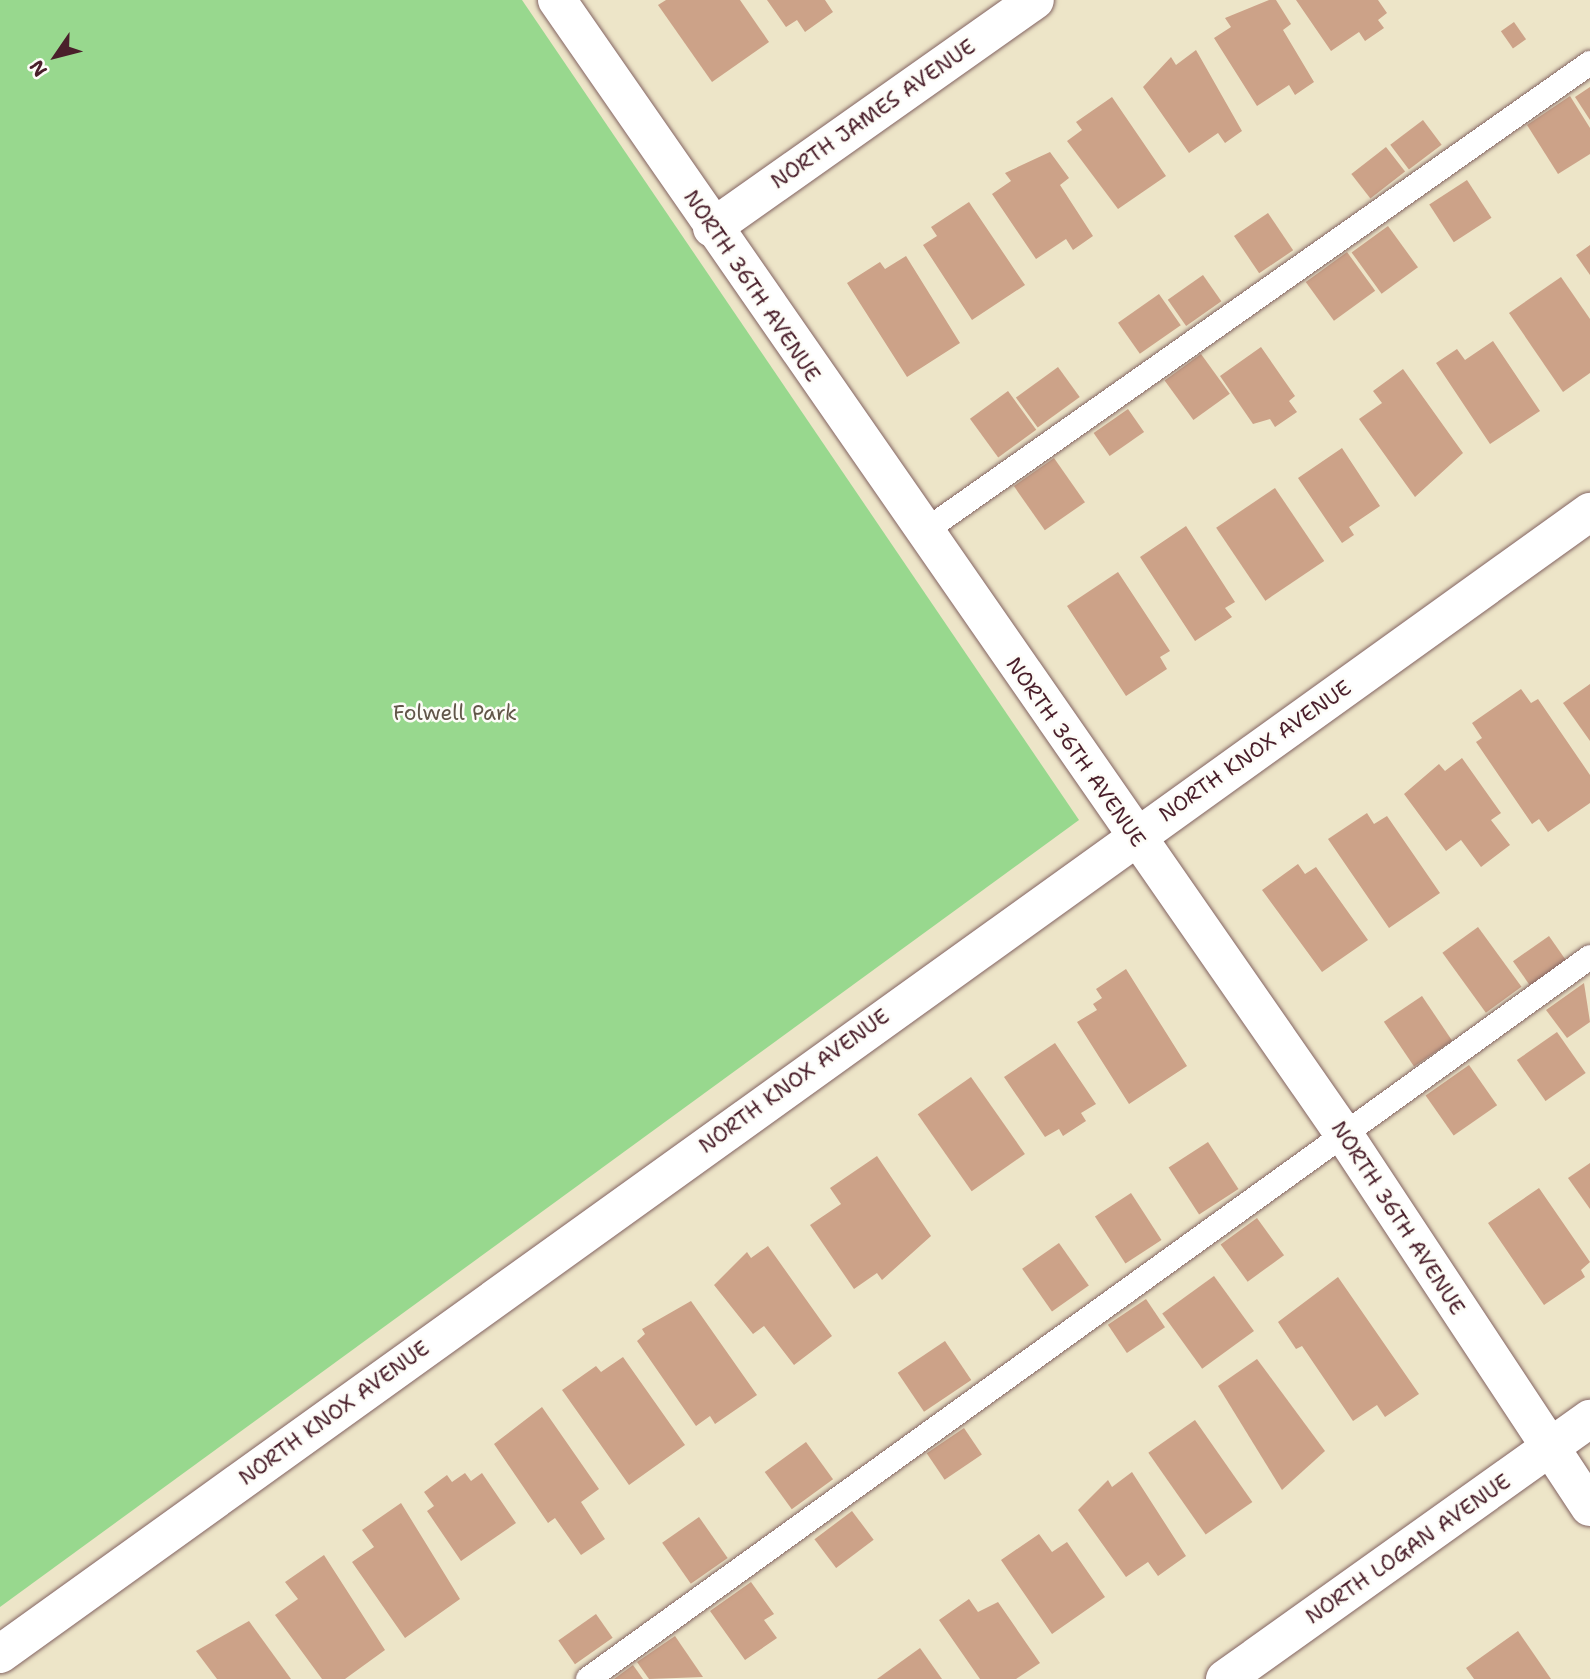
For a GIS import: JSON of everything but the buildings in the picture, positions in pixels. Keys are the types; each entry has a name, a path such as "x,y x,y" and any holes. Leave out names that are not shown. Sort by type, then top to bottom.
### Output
{"street":[{"name":"NORTH 36TH AVENUE","path":"557,0 922,533 1343,1133 1590,1507"},
{"name":"NORTH JAMES AVENUE","path":"712,228 1035,0"},
{"name":"NORTH KNOX AVENUE","path":"0,1654 1134,836 1590,512"},
{"name":"NORTH LOGAN AVENUE","path":"1225,1679 1590,1419"}],"lane":[{"path":"922,533 1590,63"},
{"path":"588,1679 1590,957"}],"green space":[{"name":"Folwell Park","path":"0,0 522,0 1079,820 0,1607"}]}
